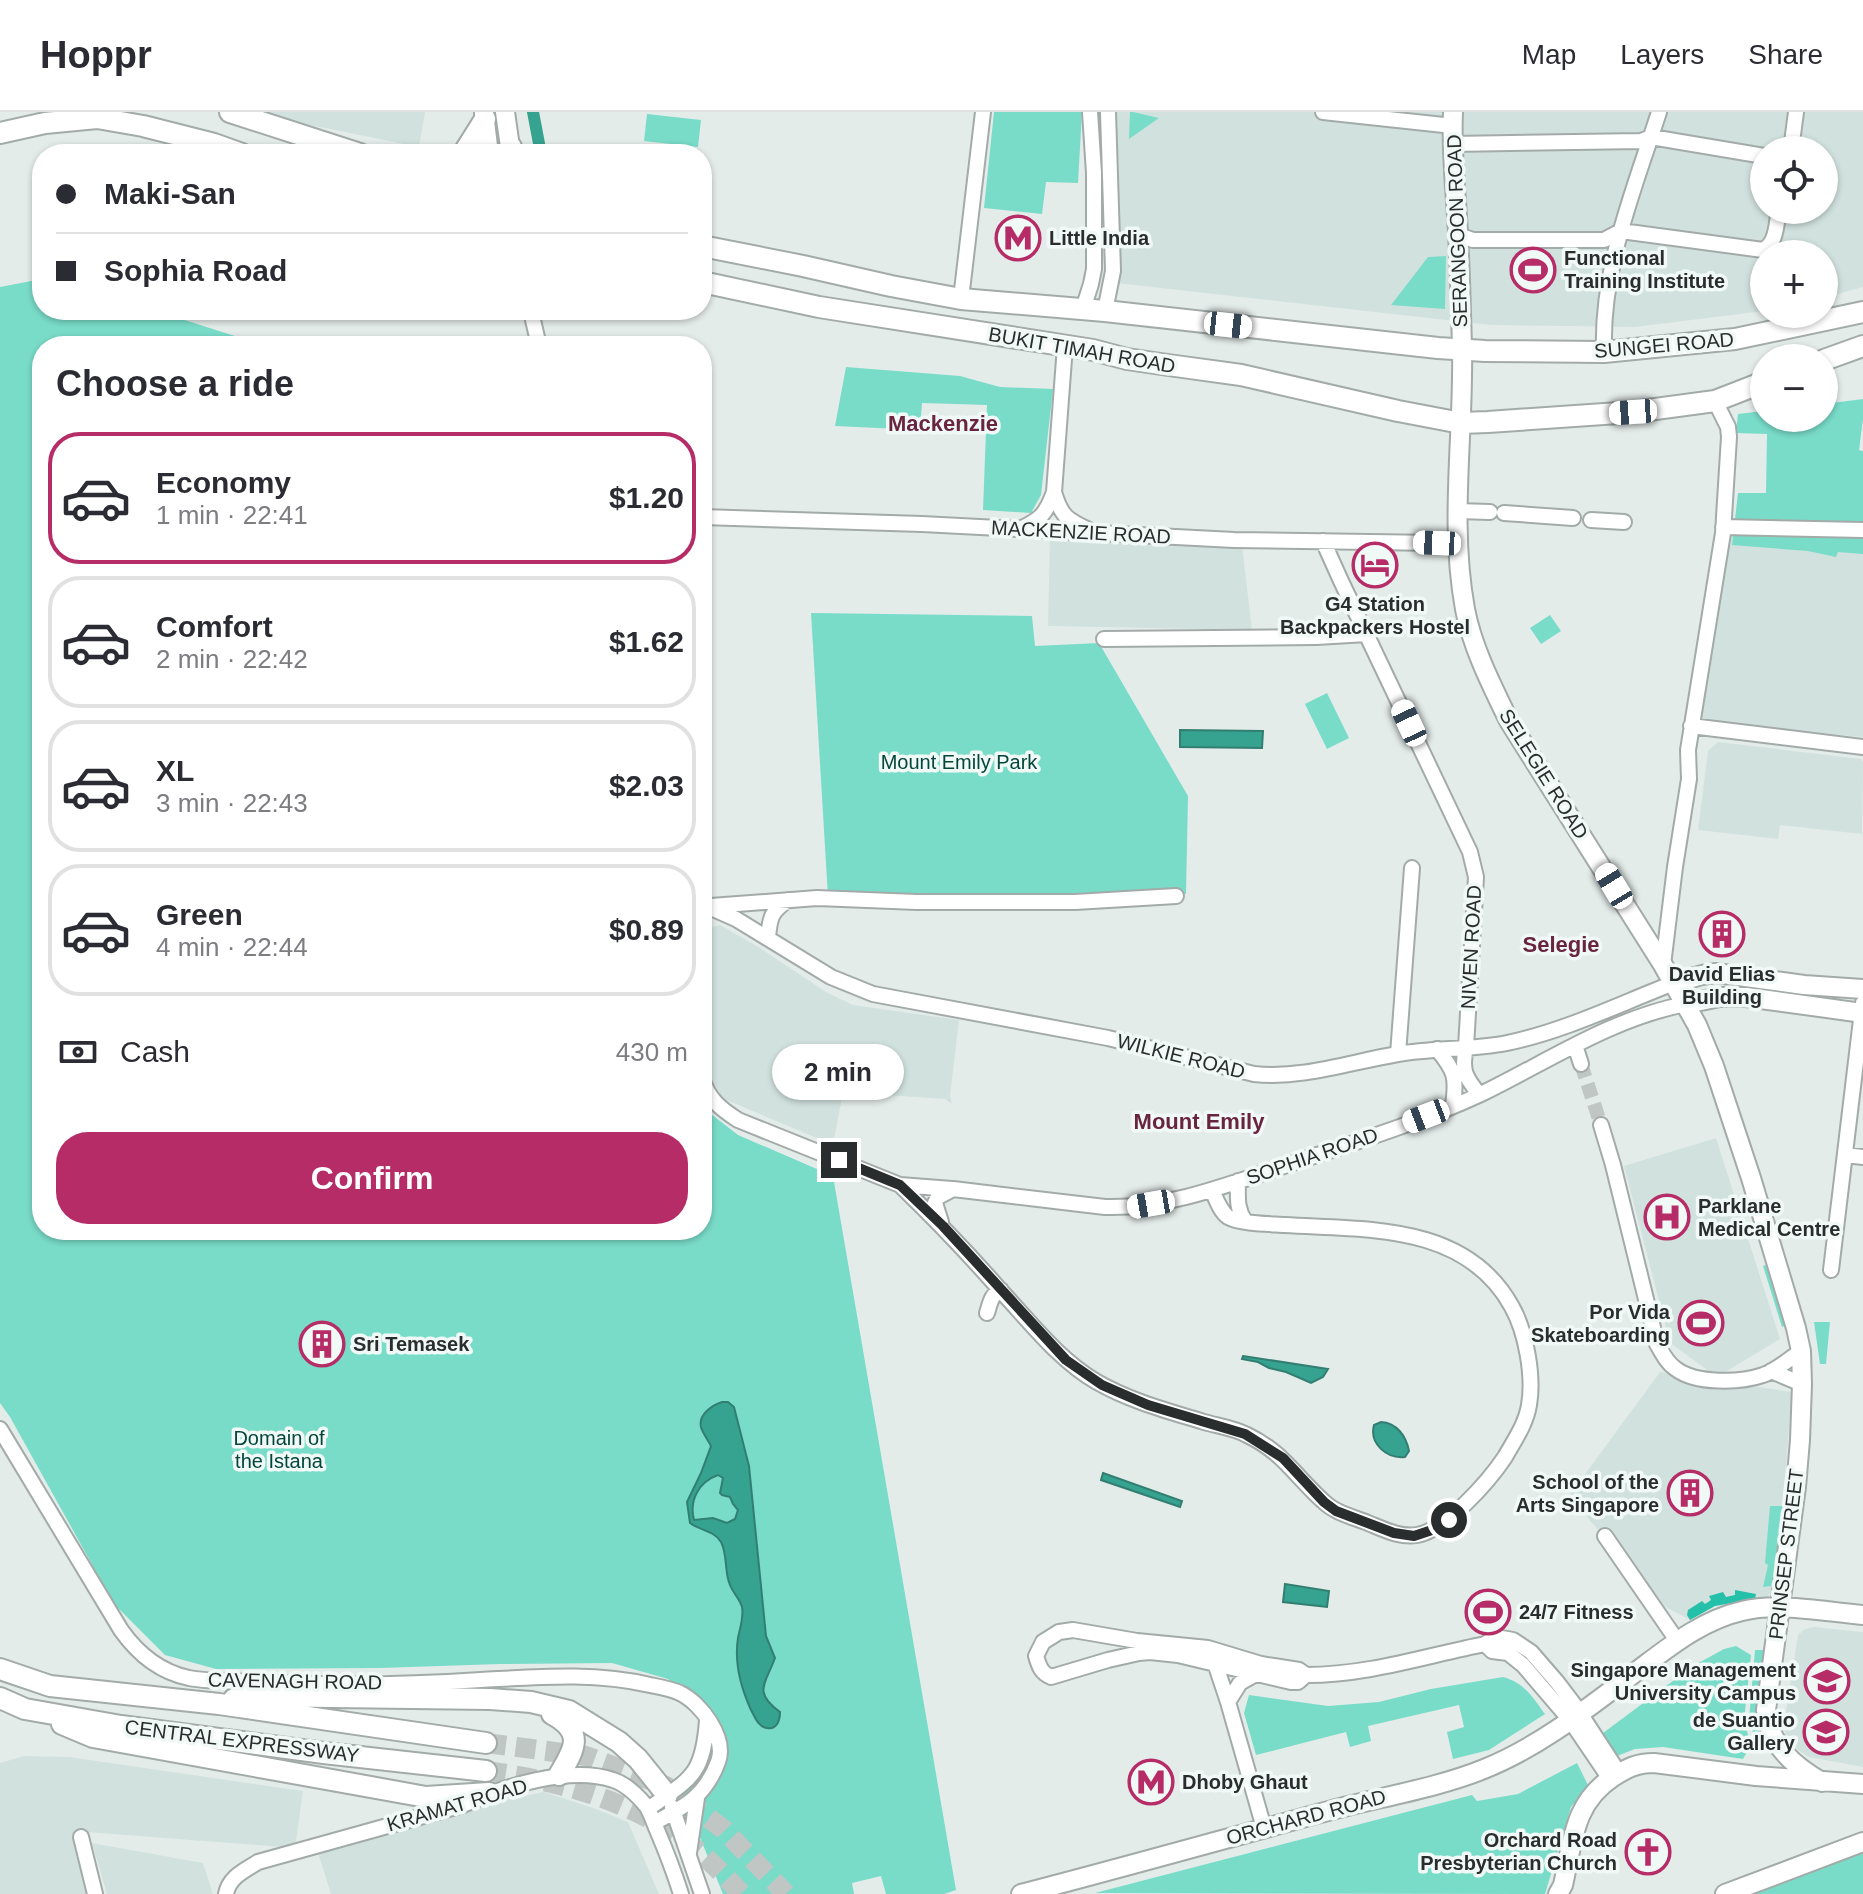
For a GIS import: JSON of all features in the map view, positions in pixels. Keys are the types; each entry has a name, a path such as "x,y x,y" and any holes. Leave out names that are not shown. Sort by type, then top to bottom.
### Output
{"highway":[{"path":"230,112 329,144"},
{"path":"468,144 484,115"},
{"path":"0,133 45,123 97,118 214,144"},
{"path":"712,233 733,251"},
{"name":"BUKIT TIMAH ROAD","path":"712,248 961,299 1462,349"},
{"name":"BUKIT TIMAH ROAD","path":"712,284 819,307 1241,375 1461,423 1633,412 1715,401 1750,387"},
{"name":"SUNGEI ROAD","path":"1462,349 1604,352 1735,339 1863,312"},
{"path":"1838,355 1863,346"},
{"name":"CENTRAL EXPRESSWAY","path":"0,1669 50,1686 219,1704 486,1743"},
{"path":"219,1704 246,1696 531,1702 569,1711 619,1742 638,1759 670,1804"},
{"name":"CENTRAL EXPRESSWAY","path":"0,1698 25,1709 121,1726 486,1771"},
{"path":"531,1702 564,1720 573,1730 575,1748 559,1775"},
{"path":"25,1709 93,1737 426,1797 489,1793"}],"main road":[{"path":"505,112 510,144"},
{"path":"484,115 488,144"},
{"name":"SERANGOON ROAD","path":"1453,127 1461,237 1462,349"},
{"name":"SELEGIE ROAD","path":"1462,349 1457,511 1465,612 1488,679 1509,721 1686,1004 1714,1066 1751,1178 1801,1351"},
{"path":"1674,983 1716,973 1804,985 1863,989"},
{"path":"1686,1004 1720,997 1746,997 1862,1013"},
{"name":"PRINSEP STREET","path":"1801,1351 1796,1487 1766,1710 1767,1722 1777,1745 1805,1772 1822,1782"},
{"name":"ORCHARD ROAD","path":"1029,1893 1483,1770 1513,1756 1575,1716 1712,1620 1742,1611 1780,1608 1863,1615"},
{"path":"1558,1894 1563,1885 1581,1811 1597,1790 1634,1765 1654,1763 1863,1784"},
{"path":"1725,1894 1859,1843"}],"street":[{"path":"961,299 983,112"},
{"path":"1083,309 1094,269 1090,112"},
{"path":"1105,311 1113,271 1108,112"},
{"path":"1323,112 1453,127 1641,141 1651,137 1750,154"},
{"path":"1604,352 1604,308 1616,234 1659,112"},
{"path":"1793,136 1796,112"},
{"path":"1094,203 1111,203"},
{"path":"1461,237 1474,234 1616,234 1763,250 1769,248 1772,242 1776,224"},
{"path":"1019,529 1046,512 1054,492 1065,346"},
{"path":"1663,965 1689,779 1691,726 1727,485 1728,427 1715,401"},
{"path":"1054,492 1062,513 1070,522 1093,533"},
{"path":"1457,511 1573,518"},
{"name":"MACKENZIE ROAD","path":"712,517 1234,540 1437,543 1458,550"},
{"path":"1591,520 1624,522"},
{"path":"1723,527 1863,530"},
{"name":"NIVEN ROAD","path":"1323,541 1470,852 1476,877 1463,1063 1468,1081 1479,1094"},
{"path":"1104,639 1367,634"},
{"path":"1691,726 1863,747"},
{"path":"1398,1054 1412,868"},
{"path":"712,905 817,898 917,902 1075,902 1176,896"},
{"path":"768,937 773,913 788,899"},
{"name":"WILKIE ROAD","path":"712,908 768,937 831,977 873,994 1108,1038 1254,1074 1276,1076 1398,1054 1504,1044 1533,1037 1674,983"},
{"path":"1831,1270 1863,1003"},
{"name":"SOPHIA ROAD","path":"712,1099 738,1120 900,1185 1128,1208 1212,1190 1391,1129 1479,1094 1623,1023 1686,1004"},
{"path":"1575,1045 1581,1064"},
{"path":"1437,1049 1453,1072 1456,1085 1453,1105"},
{"path":"1601,1125 1657,1344 1674,1368 1696,1378 1738,1380 1763,1375 1801,1351"},
{"path":"1845,1155 1863,1157"},
{"path":"1238,1181 1237,1202 1239,1213 1245,1221"},
{"path":"900,1185 943,1226 1066,1360 1102,1385 1148,1405 1245,1434 1283,1458 1336,1511 1394,1533 1414,1536 1438,1528 1498,1467 1523,1425 1531,1388 1525,1343 1513,1308 1482,1269 1447,1246 1396,1232 1231,1218 1220,1207 1212,1190"},
{"path":"943,1226 935,1203 938,1197 958,1190"},
{"path":"987,1313 992,1298 1001,1290"},
{"path":"1771,1371 1802,1384"},
{"name":"CAVENAGH ROAD","path":"0,1429 121,1630 130,1643 160,1667 175,1674 210,1680 321,1685 546,1676 599,1678 637,1682 679,1693 691,1700 711,1723 717,1734 719,1760 697,1798 648,1809"},
{"path":"1605,1536 1678,1642"},
{"path":"1306,1675 1298,1682 1291,1682 1178,1655 1150,1652 1051,1677 1044,1674 1036,1656 1043,1642 1059,1632 1073,1630 1137,1641 1208,1648 1261,1664 1299,1670 1306,1675 1332,1675 1372,1670 1461,1642 1485,1644 1492,1651 1508,1653 1575,1716 1615,1776"},
{"path":"1208,1648 1228,1702 1264,1828"},
{"path":"1228,1702 1240,1683 1256,1674"},
{"name":"CAVENAGH ROAD","path":"654,1823 697,1769 703,1752 707,1720"},
{"name":"KRAMAT ROAD","path":"226,1894 232,1879 258,1862 559,1775 591,1775 615,1780 648,1809"},
{"path":"689,1854 697,1798"},
{"path":"670,1804 702,1894"},
{"path":"648,1809 681,1894"},
{"path":"81,1837 95,1894"}],"shaded area":[{"path":"245,112 425,112 420,144 404,144"},
{"name":"Little India","path":"1114,112 1863,112 1863,287 1838,294 1838,240 1750,240 1750,313 1635,327 1491,325 1107,282"},
{"path":"1725,531 1863,533 1863,737 1698,722"},
{"path":"1050,535 1242,545 1252,630 1048,626"},
{"path":"1180,730 1263,731 1262,748 1180,747"},
{"path":"1718,742 1861,759 1862,834 1780,825 1778,839 1698,830 1708,751"},
{"path":"720,925 826,992 853,1005 959,1020 950,1096 952,1104 945,1099 843,1092 833,1145 717,1096 712,1089 712,927"},
{"path":"1716,1138 1780,1339 1717,1377 1670,1343 1624,1166"},
{"path":"1243,1356 1328,1369 1323,1377 1311,1383 1258,1362 1242,1359"},
{"path":"1660,1372 1792,1392 1777,1575 1767,1601 1715,1606 1690,1620 1664,1606 1569,1496"},
{"path":"728,1402 734,1407 749,1466 766,1636 775,1658 765,1681 764,1693 780,1712 777,1724 770,1728 761,1726 757,1721 741,1684 737,1647 742,1607 728,1580 723,1547 715,1535 690,1523 687,1502 711,1446 701,1422 707,1411 718,1403","holes":["718,1475 723,1478 720,1493 730,1497 738,1510 735,1519 727,1523 713,1518 694,1520 694,1499 700,1487"]},
{"path":"1381,1422 1392,1425 1403,1435 1409,1451 1405,1457 1392,1456 1377,1444 1374,1425"},
{"path":"1103,1473 1182,1501 1180,1507 1101,1480"},
{"path":"1285,1584 1329,1591 1327,1607 1283,1602"},
{"path":"1735,1590 1756,1594 1755,1599 1715,1606 1690,1620 1687,1615 1688,1610 1702,1601 1705,1604 1711,1600 1709,1596 1723,1592 1726,1597 1735,1595"},
{"name":"Singapore Management University Campus","path":"1814,1627 1863,1632 1863,1767 1809,1757 1786,1737 1784,1724 1798,1635"},
{"path":"24,1756 69,1757 303,1791 295,1848 86,1832 72,1837 88,1894 0,1894 0,1763"},
{"path":"544,1792 628,1822 659,1894 331,1894 314,1840"},
{"path":"92,1843 203,1863 213,1894 107,1894"}],"green space":[{"path":"994,112 1082,112 1078,183 1046,182 1042,214 984,208"},
{"path":"1130,112 1133,112 1159,118 1129,139"},
{"path":"647,114 701,120 698,144 644,141"},
{"path":"1446,256 1445,309 1391,305 1428,257"},
{"name":"Domain of the Istana","path":"32,281 32,320 184,320 235,336 32,336 32,1240 712,1240 712,1115 738,1135 833,1176 956,1890 944,1894 886,1894 881,1876 852,1883 854,1894 723,1894 679,1786 704,1759 699,1703 668,1679 612,1663 216,1669 165,1655 114,1604 0,1403 0,287"},
{"path":"846,367 960,376 1000,387 1053,389 1041,495 1031,513 983,510 987,405 922,403 920,430 835,426"},
{"path":"1863,399 1859,450 1863,451 1863,554 1838,552 1836,557 1808,551 1732,545 1738,493 1766,493 1767,434 1736,433 1738,414 1750,413 1750,432 1838,432 1838,402"},
{"name":"Mount Emily Park","path":"811,613 1032,616 1035,646 1099,643 1188,796 1186,894 1091,899 828,897"},
{"path":"1550,615 1561,631 1541,644 1530,628"},
{"path":"1327,693 1349,738 1327,749 1305,704"},
{"path":"1768,1264 1787,1325 1782,1327 1763,1266"},
{"path":"1814,1322 1830,1322 1826,1364 1820,1364"},
{"path":"1770,1506 1785,1506 1777,1575 1771,1586 1763,1587 1768,1565 1765,1563"},
{"path":"1736,1646 1751,1655 1744,1721 1751,1745 1743,1759 1663,1747 1635,1749 1617,1756 1603,1733 1693,1666"},
{"path":"1755,1650 1766,1650 1757,1713 1761,1740 1756,1742 1749,1720"},
{"path":"1503,1677 1523,1687 1545,1714 1489,1750 1453,1759 1447,1732 1464,1727 1459,1705 1368,1726 1371,1741 1350,1747 1346,1732 1256,1755 1244,1713 1249,1695 1328,1706 1379,1702 1431,1689"},
{"path":"1577,1763 1589,1787 1571,1807 1545,1894 1095,1893 1472,1795 1477,1801 1518,1794"},
{"path":"1863,1850 1863,1894 1749,1894"}],"waterway":[{"path":"533,112 539,144"}],"tunnel":[{"path":"1581,1064 1601,1125"},
{"path":"486,1743 586,1756 666,1786 723,1829 786,1894"},
{"path":"486,1771 542,1781 598,1796 650,1819 704,1856 742,1894"}],"place":[{"name":"Little India","path":"1018,238"},
{"name":"Functional Training Institute","path":"1533,270"},
{"name":"G4 Station Backpackers Hostel","path":"1375,565"},
{"name":"David Elias Building","path":"1722,934"},
{"name":"Parklane Medical Centre","path":"1667,1217"},
{"name":"Por Vida Skateboarding","path":"1701,1323"},
{"name":"Sri Temasek","path":"322,1344"},
{"name":"School of the Arts Singapore","path":"1690,1493"},
{"name":"24/7 Fitness","path":"1488,1612"},
{"name":"Singapore Management University Campus","path":"1827,1681"},
{"name":"de Suantio Gallery","path":"1826,1732"},
{"name":"Dhoby Ghaut","path":"1151,1782"},
{"name":"Orchard Road Presbyterian Church","path":"1648,1852"}],"district":[{"name":"Mackenzie","path":"943,423"},
{"name":"Selegie","path":"1561,944"},
{"name":"Mount Emily","path":"1199,1121"}],"route":[{"path":"839,1160 900,1185 943,1226 1043,1337 1091,1379 1148,1405 1245,1434 1283,1458 1336,1511 1394,1533 1414,1536 1438,1528 1449,1520"}]}
